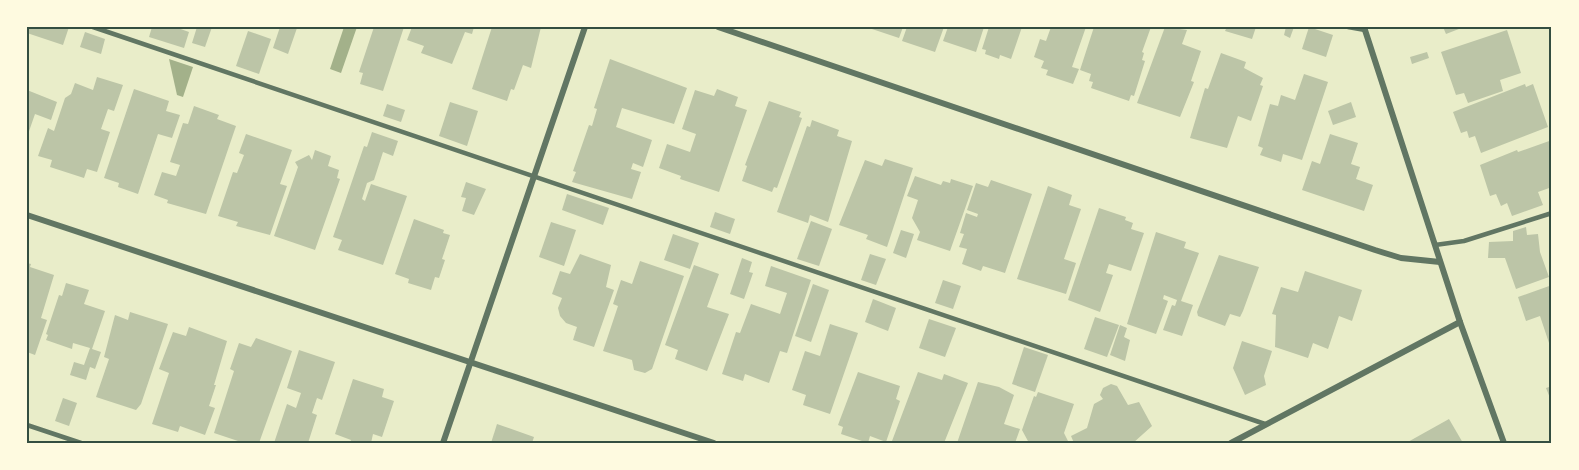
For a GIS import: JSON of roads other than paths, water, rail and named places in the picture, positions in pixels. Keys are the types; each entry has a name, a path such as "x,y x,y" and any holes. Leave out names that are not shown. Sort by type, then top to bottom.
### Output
{"street":[{"path":"443,443 585,27"},
{"path":"718,27 1382,252 1440,262"},
{"path":"1364,28 1460,322 1504,443"},
{"path":"27,215 714,443"},
{"path":"1231,443 1460,322"}],"lane":[{"path":"93,27 1265,424"},
{"path":"1348,27 1364,28"},
{"path":"1435,245 1464,241 1552,213"},
{"path":"27,425 81,443"}]}
